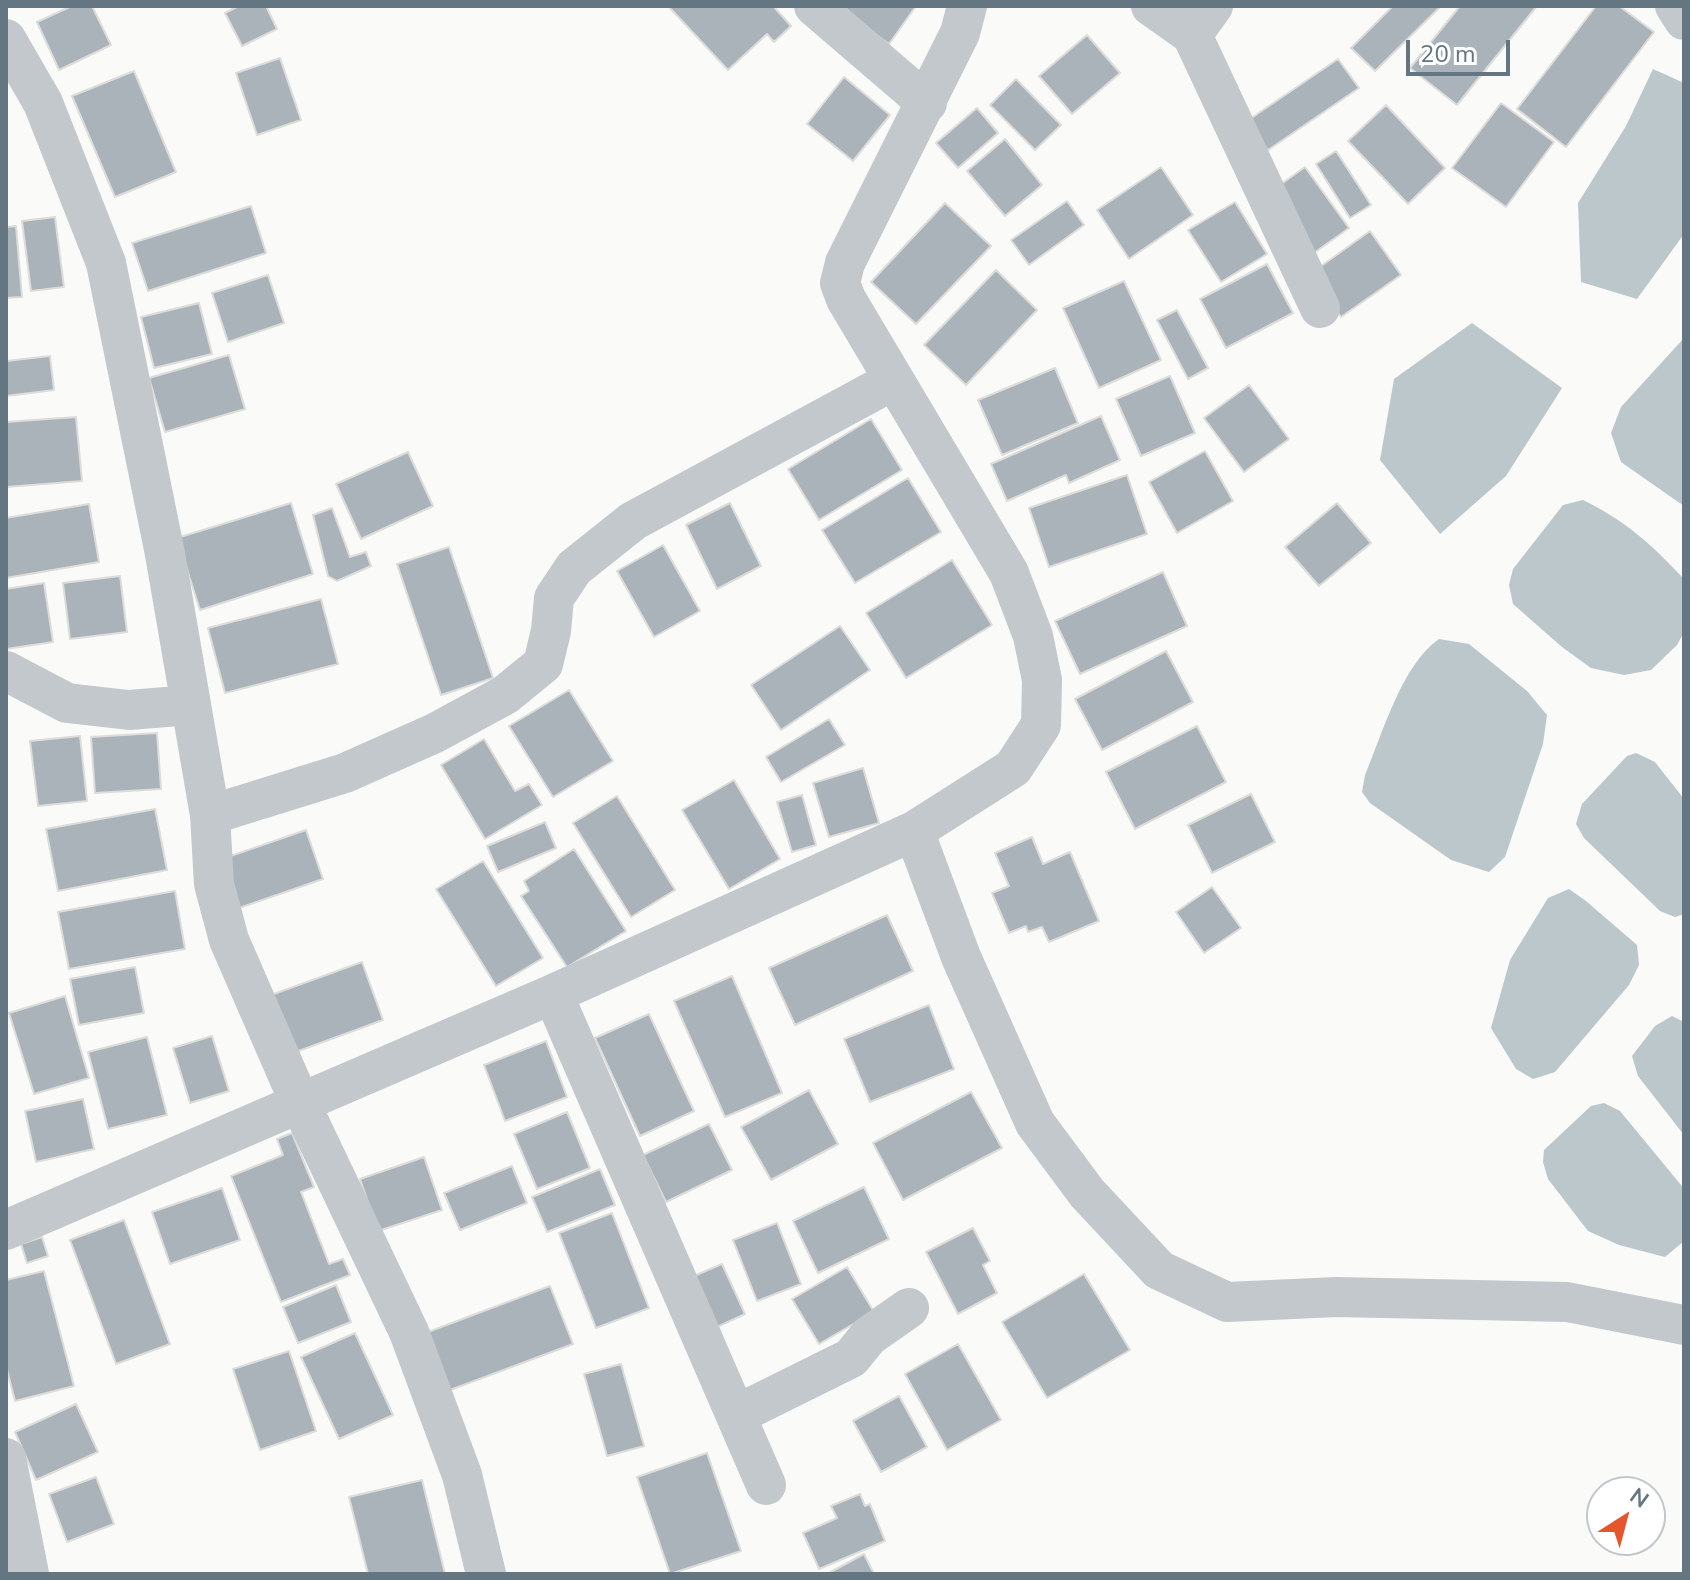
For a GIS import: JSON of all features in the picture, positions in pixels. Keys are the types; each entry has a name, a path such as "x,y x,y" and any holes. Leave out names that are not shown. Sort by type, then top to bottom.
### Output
{"street":[{"path":"814,6 927,103"},
{"path":"6,1230 553,994 914,831 1013,768 1041,725 1042,680 1033,636 1009,573 846,299 840,283 845,263 960,33 967,6"},
{"path":"1151,6 1202,20 1320,308"},
{"path":"1675,6 1684,20"},
{"path":"6,39 43,103 106,263 165,554 210,815 214,884 229,940 300,1103 409,1332 462,1475 486,1574"},
{"path":"210,815 345,773 435,733 505,695 543,664 551,631 554,598 574,568 633,521 894,380"},
{"path":"6,671 67,703 129,710 191,705"},
{"path":"914,831 961,957 1035,1123 1087,1193 1159,1270 1227,1302 1337,1297 1567,1302 1684,1325"},
{"path":"553,994 766,1485"},
{"path":"736,1415 851,1358 869,1336 909,1308"},
{"path":"6,1458 29,1574"}],"shaded area":[{"path":"1653,69 1684,83 1684,234 1637,299 1581,282 1578,203 1626,126"},
{"path":"1472,323 1562,388 1506,476 1440,534 1380,460 1394,379"},
{"path":"1684,338 1684,506 1621,462 1611,433 1621,407"},
{"path":"1583,500 1638,535 1684,579 1684,632 1677,645 1651,670 1624,675 1591,668 1513,604 1509,585 1513,569 1563,505"},
{"path":"1439,639 1469,644 1527,691 1547,715 1543,744 1505,857 1489,872 1451,860 1370,803 1362,792 1365,775 1404,682 1426,650"},
{"path":"1636,753 1655,762 1684,799 1684,914 1675,917 1660,911 1584,838 1576,824 1582,804 1627,756"},
{"path":"1569,889 1637,945 1639,965 1629,985 1555,1072 1533,1079 1516,1069 1491,1028 1510,960 1548,898"},
{"path":"1672,1016 1684,1022 1684,1135 1638,1076 1632,1056 1655,1026"},
{"path":"1604,1103 1620,1111 1684,1190 1684,1241 1665,1257 1619,1245 1588,1231 1548,1179 1543,1162 1544,1150 1591,1106"}],"building":[{"path":"72,6 92,6 111,45 59,70 37,22"},
{"path":"239,6 266,6 277,29 242,46 225,13"},
{"path":"668,6 773,6 791,26 774,42 767,34 728,70"},
{"path":"836,6 916,6 889,44"},
{"path":"1393,6 1441,6 1375,71 1351,48"},
{"path":"1460,6 1537,6 1457,105 1410,68"},
{"path":"1596,6 1619,6 1654,32 1566,147 1517,109"},
{"path":"1087,35 1120,73 1072,114 1039,76"},
{"path":"280,58 301,120 257,135 236,73"},
{"path":"1338,59 1359,88 1268,150 1247,121"},
{"path":"134,71 176,172 115,197 72,96"},
{"path":"844,77 890,115 853,161 807,124"},
{"path":"1016,79 1061,125 1035,150 990,105"},
{"path":"1501,103 1554,142 1506,207 1452,168"},
{"path":"1386,105 1445,168 1408,204 1348,141"},
{"path":"977,108 998,133 958,168 936,143"},
{"path":"1005,139 1042,185 1005,216 967,171"},
{"path":"1336,151 1371,205 1350,218 1316,164"},
{"path":"1161,167 1193,215 1129,259 1097,210"},
{"path":"1305,167 1349,228 1304,260 1259,200"},
{"path":"1067,201 1084,225 1029,265 1011,240"},
{"path":"1235,202 1267,254 1221,282 1188,230"},
{"path":"945,203 991,246 916,324 871,282"},
{"path":"251,206 266,253 148,291 132,243"},
{"path":"55,217 64,287 31,291 22,221"},
{"path":"16,226 22,297 6,298 6,227"},
{"path":"1370,231 1401,275 1341,317 1310,274"},
{"path":"1267,264 1293,313 1226,348 1200,299"},
{"path":"996,270 1037,310 966,385 924,345"},
{"path":"268,275 284,323 228,342 212,293"},
{"path":"1124,281 1161,360 1099,388 1063,308"},
{"path":"199,303 212,354 154,368 141,317"},
{"path":"1177,310 1208,368 1188,379 1157,320"},
{"path":"229,355 245,409 165,432 149,378"},
{"path":"50,356 54,390 6,396 6,361"},
{"path":"1055,368 1078,423 1002,455 978,400"},
{"path":"1170,376 1195,433 1141,456 1116,399"},
{"path":"1249,385 1289,439 1244,472 1204,418"},
{"path":"1101,416 1120,460 1069,483 1066,475 1007,501 991,464"},
{"path":"76,417 82,481 6,487 6,422"},
{"path":"871,419 902,470 819,520 788,469"},
{"path":"1205,451 1233,501 1177,533 1149,482"},
{"path":"408,452 433,506 361,539 336,484"},
{"path":"1127,475 1147,534 1049,567 1029,508"},
{"path":"908,478 941,532 855,583 822,530"},
{"path":"291,503 313,574 200,610 177,538"},
{"path":"730,503 761,566 717,589 686,525"},
{"path":"1337,503 1371,543 1319,586 1285,547"},
{"path":"89,504 99,562 6,578 6,518"},
{"path":"332,508 350,557 366,552 371,566 337,581 328,576 313,515"},
{"path":"663,545 700,611 654,637 617,571"},
{"path":"449,547 493,678 441,695 397,564"},
{"path":"952,560 992,625 906,678 866,613"},
{"path":"1163,572 1187,626 1080,674 1055,621"},
{"path":"120,576 127,632 70,639 63,583"},
{"path":"44,583 53,642 6,649 6,589"},
{"path":"321,599 338,664 225,693 208,628"},
{"path":"840,626 870,670 781,730 751,685"},
{"path":"1166,651 1193,702 1102,750 1075,699"},
{"path":"569,690 613,761 553,797 509,726"},
{"path":"829,719 845,745 781,782 766,757"},
{"path":"1197,726 1226,782 1135,829 1106,772"},
{"path":"157,733 161,789 95,793 91,737"},
{"path":"80,736 87,801 38,806 30,741"},
{"path":"484,739 515,791 529,784 542,805 485,839 441,765"},
{"path":"863,768 879,823 829,837 813,783"},
{"path":"734,780 780,859 729,889 682,810"},
{"path":"1251,794 1275,842 1212,873 1188,825"},
{"path":"802,795 816,845 792,852 777,802"},
{"path":"617,796 675,890 631,917 573,823"},
{"path":"155,809 167,870 58,891 46,829"},
{"path":"545,822 556,848 498,872 487,846"},
{"path":"306,830 323,879 239,908 222,859"},
{"path":"1032,837 1043,864 1070,852 1099,921 1049,942 1042,927 1028,932 1026,926 1009,933 992,893 1009,886 995,853"},
{"path":"574,849 626,931 567,967 521,896 529,891 524,881"},
{"path":"483,861 543,958 496,986 436,889"},
{"path":"1212,887 1241,928 1204,953 1176,912"},
{"path":"175,891 185,949 69,969 58,912"},
{"path":"887,915 913,971 795,1025 769,968"},
{"path":"362,962 383,1020 293,1053 271,995"},
{"path":"135,967 144,1013 79,1025 70,979"},
{"path":"732,976 782,1093 725,1117 674,1001"},
{"path":"65,996 89,1078 34,1094 9,1013"},
{"path":"929,1005 954,1069 870,1102 844,1039"},
{"path":"649,1014 694,1111 640,1136 595,1038"},
{"path":"212,1036 229,1091 190,1103 173,1048"},
{"path":"147,1037 167,1115 108,1129 88,1052"},
{"path":"546,1041 567,1097 505,1121 484,1065"},
{"path":"809,1090 838,1144 771,1180 741,1127"},
{"path":"971,1092 1002,1148 903,1200 873,1143"},
{"path":"83,1099 94,1149 36,1162 25,1111"},
{"path":"567,1112 590,1168 537,1189 514,1134"},
{"path":"709,1124 732,1170 666,1202 643,1155"},
{"path":"292,1133 314,1187 301,1192 329,1264 343,1259 350,1275 281,1302 231,1176 283,1155 277,1139"},
{"path":"424,1157 442,1210 378,1231 360,1179"},
{"path":"512,1166 527,1203 460,1230 444,1193"},
{"path":"600,1169 615,1205 547,1232 532,1197"},
{"path":"864,1187 889,1239 818,1273 793,1221"},
{"path":"222,1188 240,1240 170,1264 152,1212"},
{"path":"612,1213 649,1308 596,1328 559,1233"},
{"path":"124,1220 170,1344 116,1364 70,1240"},
{"path":"777,1223 801,1284 757,1301 733,1240"},
{"path":"973,1228 990,1261 983,1265 997,1293 958,1314 926,1252"},
{"path":"42,1237 48,1256 27,1263 21,1244"},
{"path":"722,1264 745,1314 717,1327 694,1276"},
{"path":"847,1267 874,1312 819,1344 792,1299"},
{"path":"44,1271 74,1386 15,1401 6,1366 6,1280"},
{"path":"1084,1274 1130,1350 1047,1398 1002,1322"},
{"path":"336,1285 351,1322 298,1343 283,1307"},
{"path":"550,1286 573,1344 450,1390 428,1332"},
{"path":"355,1333 393,1415 339,1439 301,1357"},
{"path":"958,1344 1001,1420 947,1450 905,1374"},
{"path":"289,1351 316,1431 260,1450 233,1369"},
{"path":"621,1364 644,1446 607,1456 584,1374"},
{"path":"899,1396 927,1447 881,1472 853,1421"},
{"path":"76,1404 98,1452 36,1480 15,1432"},
{"path":"707,1453 741,1551 670,1574 637,1477"},
{"path":"96,1477 114,1524 67,1542 49,1494"},
{"path":"422,1480 445,1574 368,1574 349,1497"},
{"path":"860,1494 865,1506 870,1504 885,1541 819,1569 803,1533 837,1518 831,1506"},
{"path":"864,1554 874,1574 827,1574"}]}
